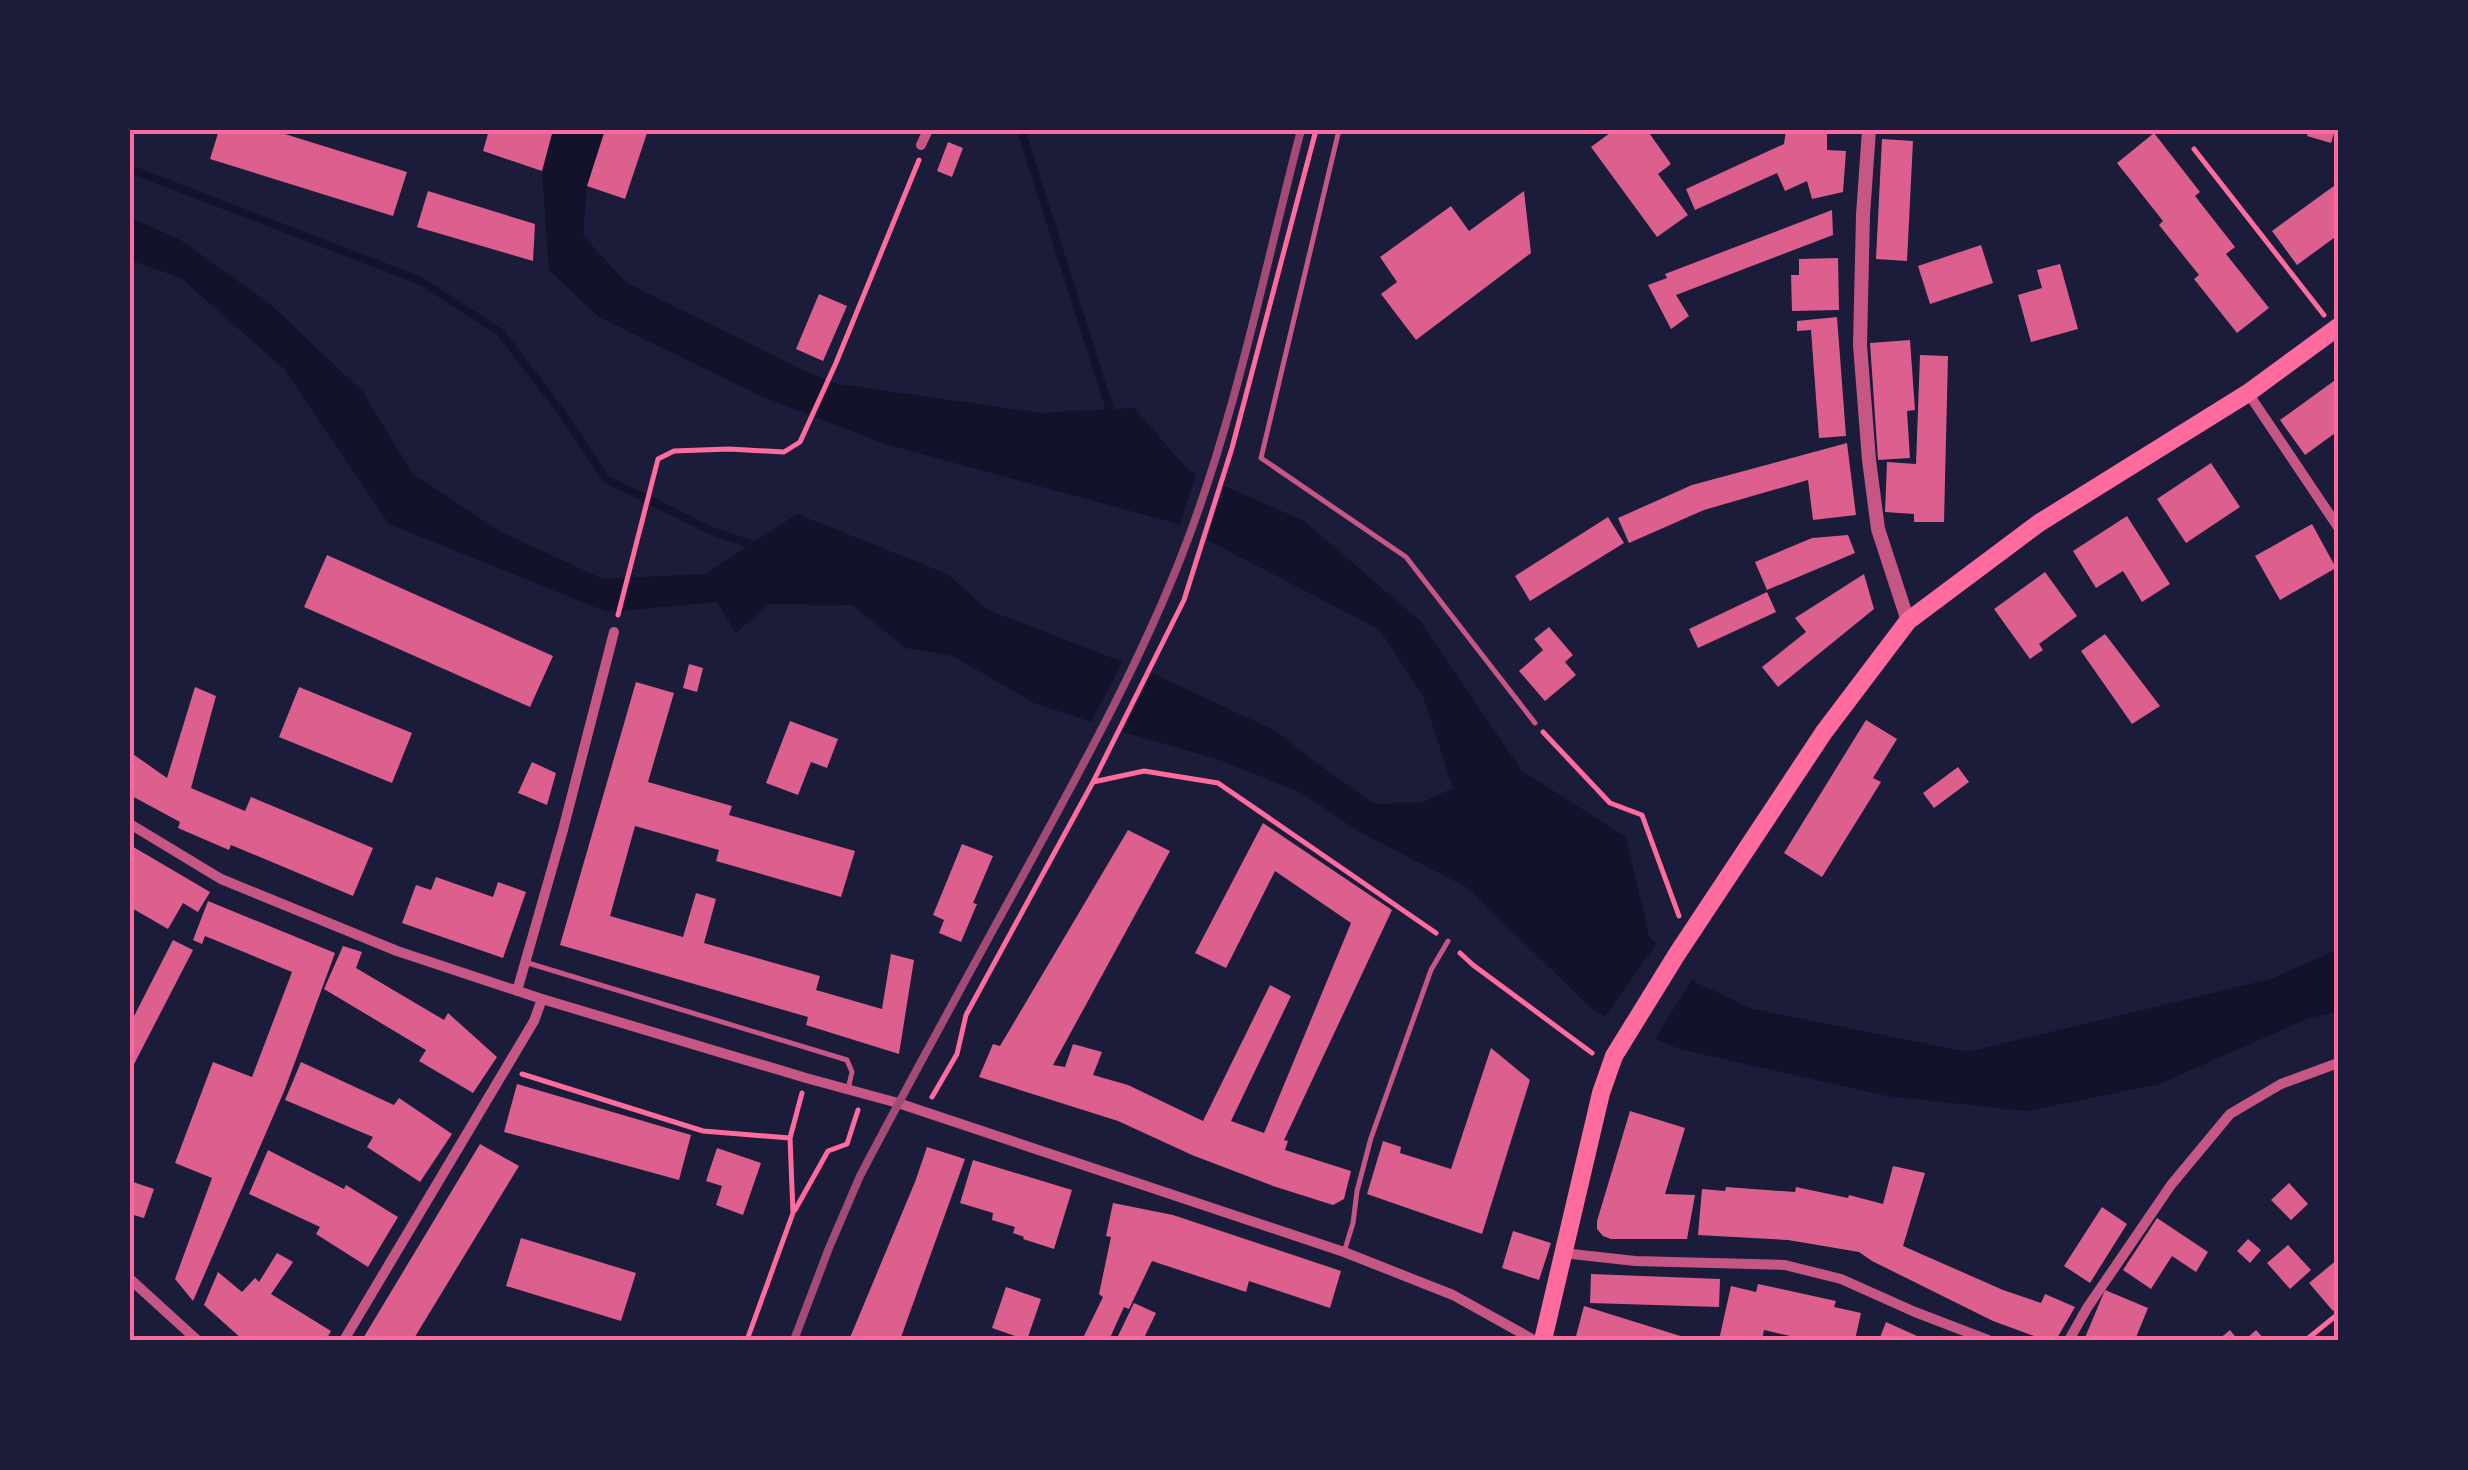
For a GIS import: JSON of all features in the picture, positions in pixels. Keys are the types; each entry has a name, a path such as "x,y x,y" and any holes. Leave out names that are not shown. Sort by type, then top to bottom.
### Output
{"main road":[{"path":"1543,1340 1601,1093 1614,1056 1824,732 1908,621 2039,523 2248,392 2336,328"}],"street":[{"path":"922,146 928,130"},
{"path":"1870,130 1863,214 1860,345 1878,529 1908,621"},
{"path":"2248,392 2338,527"},
{"path":"516,991 614,632"},
{"path":"130,824 222,878 397,951 542,999 924,1112 1344,1252 1453,1295 1534,1340"},
{"path":"344,1340 534,1021 542,999"},
{"path":"2069,1340 2086,1308 2171,1185 2230,1114 2281,1084 2338,1063"},
{"path":"1563,1253 1636,1261 1786,1265 1841,1279 1988,1340"},
{"path":"130,1279 197,1340"}],"lane":[{"path":"1339,130 1261,458 1406,557 1534,722"},
{"path":"1344,1252 1371,1138 1431,970 1448,941"},
{"path":"525,962 847,1060 852,1072 847,1089"}],"path":[{"path":"924,1112 956,1054 966,1015 1093,782 1184,600 1230,456 1236,449 1316,130"},
{"path":"614,632 658,458 674,452 729,449 784,452 800,442 918,167 922,146"},
{"path":"2194,149 2336,328"},
{"path":"1534,722 1610,803 1642,815 1682,946"},
{"path":"1093,782 1144,771 1218,783 1448,941 1473,965 1592,1053"},
{"path":"508,1064 522,1074 703,1131 790,1138"},
{"path":"793,1213 790,1138 806,1078"},
{"path":"747,1340 793,1213 828,1151 847,1144 863,1094"},
{"path":"2306,1340 2338,1314"}],"shaded area":[{"path":"553,130 605,130 587,186 583,236 627,283 838,384 1040,413 1134,408 1188,470 1304,521 1420,621 1522,771 1626,837 1649,936 1695,982 1752,1009 1968,1052 2271,979 2338,949 2338,1012 2309,1018 2159,1084 2027,1111 1887,1096 1679,1049 1594,1011 1468,888 1358,831 1300,792 1217,759 1034,703 953,656 906,648 852,605 769,604 736,633 717,602 607,612 389,524 284,369 181,278 130,260 130,218 179,239 270,304 362,391 413,474 501,532 603,579 705,574 797,514 947,574 988,610 1154,674 1276,731 1375,804 1421,803 1453,788 1423,696 1380,630 1175,523 885,444 759,395 599,317 549,270 542,171"}],"pier":[{"path":"1198,468 1226,480 1205,545 1178,530"},
{"path":"1125,657 1154,669 1120,737 1089,726"},
{"path":"1658,941 1695,975 1653,1042 1603,1020"}],"building":[{"path":"219,130 272,130 407,172 393,216 210,159"},
{"path":"489,130 553,130 542,171 483,151"},
{"path":"605,130 648,130 625,199 587,186"},
{"path":"1614,130 1647,130 1671,164 1658,174 1688,215 1657,237 1591,147"},
{"path":"1786,130 1827,130 1827,150 1846,151 1843,192 1812,199 1807,181 1785,191 1777,173 1695,210 1686,189 1784,144"},
{"path":"2309,130 2335,130 2331,143 2307,136"},
{"path":"2154,133 2200,192 2195,196 2235,247 2226,254 2269,308 2237,333 2194,279 2199,275 2159,225 2163,221 2117,163"},
{"path":"1882,139 1913,141 1907,261 1876,259"},
{"path":"948,142 963,148 952,177 937,171"},
{"path":"2338,183 2338,235 2297,265 2272,231"},
{"path":"428,191 535,224 533,261 417,227"},
{"path":"1524,191 1531,253 1416,340 1381,294 1397,282 1380,257 1451,206 1469,231"},
{"path":"1832,210 1833,235 1676,295 1689,316 1671,329 1648,285 1667,278 1665,274"},
{"path":"1981,245 1993,283 1930,304 1918,266"},
{"path":"1838,258 1839,310 1792,311 1791,275 1799,275 1799,259"},
{"path":"2060,264 2078,329 2031,342 2018,295 2042,288 2037,270"},
{"path":"819,294 847,306 823,361 796,349"},
{"path":"1837,317 1846,436 1819,438 1811,330 1797,331 1797,321"},
{"path":"1910,340 1915,410 1907,411 1910,458 1878,460 1870,343"},
{"path":"1920,355 1948,356 1944,522 1914,522 1914,514 1885,512 1887,462 1916,464"},
{"path":"2338,378 2338,431 2305,455 2280,420"},
{"path":"1847,443 1856,515 1813,520 1808,480 1704,510 1629,543 1618,518 1692,485"},
{"path":"2211,463 2240,507 2186,543 2157,499"},
{"path":"2127,516 2170,584 2142,602 2123,571 2096,588 2073,551"},
{"path":"1608,517 1624,543 1530,601 1515,576"},
{"path":"2312,524 2336,568 2280,600 2255,556"},
{"path":"1848,535 1855,553 1767,590 1755,562 1812,538"},
{"path":"327,555 553,656 530,707 304,607"},
{"path":"2045,572 2077,616 2039,644 2043,650 2030,659 1994,609"},
{"path":"1864,574 1874,609 1778,687 1762,667 1806,632 1795,618"},
{"path":"1767,592 1776,612 1698,648 1689,629"},
{"path":"1549,627 1573,655 1565,662 1576,675 1545,701 1519,671 1543,650 1534,639"},
{"path":"2105,634 2160,706 2132,724 2081,651"},
{"path":"689,664 703,668 697,692 683,688"},
{"path":"636,682 674,693 648,782 732,806 729,815 855,851 841,897 716,861 719,850 635,826 610,916 683,937 696,893 716,899 704,943 820,976 816,990 882,1009 891,954 914,960 899,1054 806,1025 808,1017 560,945"},
{"path":"195,687 216,696 191,788 245,811 251,797 373,848 353,896 231,845 229,850 178,828 180,822 130,795 130,752 167,778"},
{"path":"299,687 412,733 392,783 279,737"},
{"path":"1866,720 1897,739 1873,778 1881,782 1822,877 1784,853"},
{"path":"790,721 838,739 827,768 811,762 798,795 766,783"},
{"path":"532,762 556,773 547,805 518,793"},
{"path":"1958,767 1969,782 1934,808 1923,793"},
{"path":"1263,823 1392,910 1284,1140 1288,1141 1285,1150 1351,1171 1344,1199 1333,1205 1192,1155 1118,1121 979,1077 993,1044 1000,1046 1128,830 1170,851 1053,1065 1065,1067 1073,1044 1102,1052 1093,1075 1128,1085 1203,1121 1270,985 1291,996 1231,1121 1264,1133 1351,923 1275,871 1226,968 1195,953"},
{"path":"962,844 993,856 961,942 939,933 944,920 933,915"},
{"path":"130,845 210,892 198,912 183,903 168,929 130,907"},
{"path":"436,877 493,897 498,882 526,892 503,958 402,923 416,885 431,890"},
{"path":"208,901 335,953 285,1089 193,1301 175,1279 212,1178 175,1163 213,1062 252,1077 292,972 205,936 202,944 193,940"},
{"path":"173,940 193,950 130,1072 130,1024"},
{"path":"343,946 362,952 356,968 444,1020 448,1013 497,1057 473,1093 419,1061 426,1050 324,989"},
{"path":"1491,1048 1530,1080 1482,1234 1367,1194 1383,1141 1401,1147 1400,1153 1451,1169"},
{"path":"301,1062 394,1105 399,1098 452,1134 420,1182 367,1147 373,1137 285,1100"},
{"path":"517,1084 691,1135 679,1180 504,1132"},
{"path":"1630,1111 1685,1128 1665,1194 1695,1195 1687,1239 1611,1239 1597,1229"},
{"path":"480,1144 519,1166 413,1340 362,1340"},
{"path":"927,1147 965,1159 900,1340 849,1340 915,1182"},
{"path":"717,1148 761,1163 743,1215 716,1205 722,1186 706,1181"},
{"path":"268,1150 344,1189 346,1185 398,1217 368,1267 316,1234 320,1227 249,1194"},
{"path":"973,1160 1072,1190 1054,1249 1023,1239 1013,1233 1015,1227 992,1220 993,1213 960,1203"},
{"path":"1893,1166 1925,1173 1903,1246 2003,1290 2041,1303 2045,1294 2075,1307 2056,1340 2045,1340 1993,1321 1859,1252 1788,1240 1698,1235 1702,1189 1795,1192 1796,1187 1883,1204"},
{"path":"130,1181 154,1189 144,1218 130,1214"},
{"path":"2289,1183 2308,1204 2291,1220 2271,1200"},
{"path":"1113,1203 1173,1215 1341,1271 1330,1308 1249,1281 1246,1292 1152,1261 1109,1340 1082,1340 1103,1297 1099,1294 1111,1237 1106,1236"},
{"path":"2102,1207 2127,1224 2090,1283 2064,1266"},
{"path":"2157,1218 2208,1252 2196,1272 2172,1256 2151,1289 2123,1270"},
{"path":"1513,1231 1551,1243 1539,1280 1502,1268"},
{"path":"521,1238 636,1273 621,1321 506,1286"},
{"path":"2248,1239 2261,1250 2250,1263 2237,1251"},
{"path":"2288,1245 2311,1270 2290,1289 2267,1263"},
{"path":"277,1253 293,1262 271,1294 331,1331 326,1340 243,1340 204,1305 218,1272 242,1292 255,1278 259,1282"},
{"path":"2338,1259 2338,1306 2333,1311 2309,1283"},
{"path":"1591,1274 1720,1279 1719,1307 1590,1303"},
{"path":"1758,1284 1836,1301 1834,1307 1861,1313 1855,1340 1808,1340 1764,1330 1762,1340 1719,1340 1731,1286 1756,1292"},
{"path":"1006,1287 1041,1299 1027,1340 992,1328"},
{"path":"2105,1290 2148,1308 2135,1340 2084,1340"},
{"path":"1134,1303 1156,1313 1143,1340 1116,1340"},
{"path":"1584,1306 1690,1339 1690,1340 1575,1340"},
{"path":"1886,1322 1926,1340 1879,1340"},
{"path":"2230,1330 2238,1340 2218,1340"},
{"path":"2256,1330 2265,1340 2245,1340"}],"waterway":[{"path":"1021,130 1112,416"},
{"path":"130,169 421,281 501,333 606,479 712,531 760,547"}],"railway":[{"path":"794,1340 860,1176 1093,745 1167,591 1219,449 1301,130"}]}
